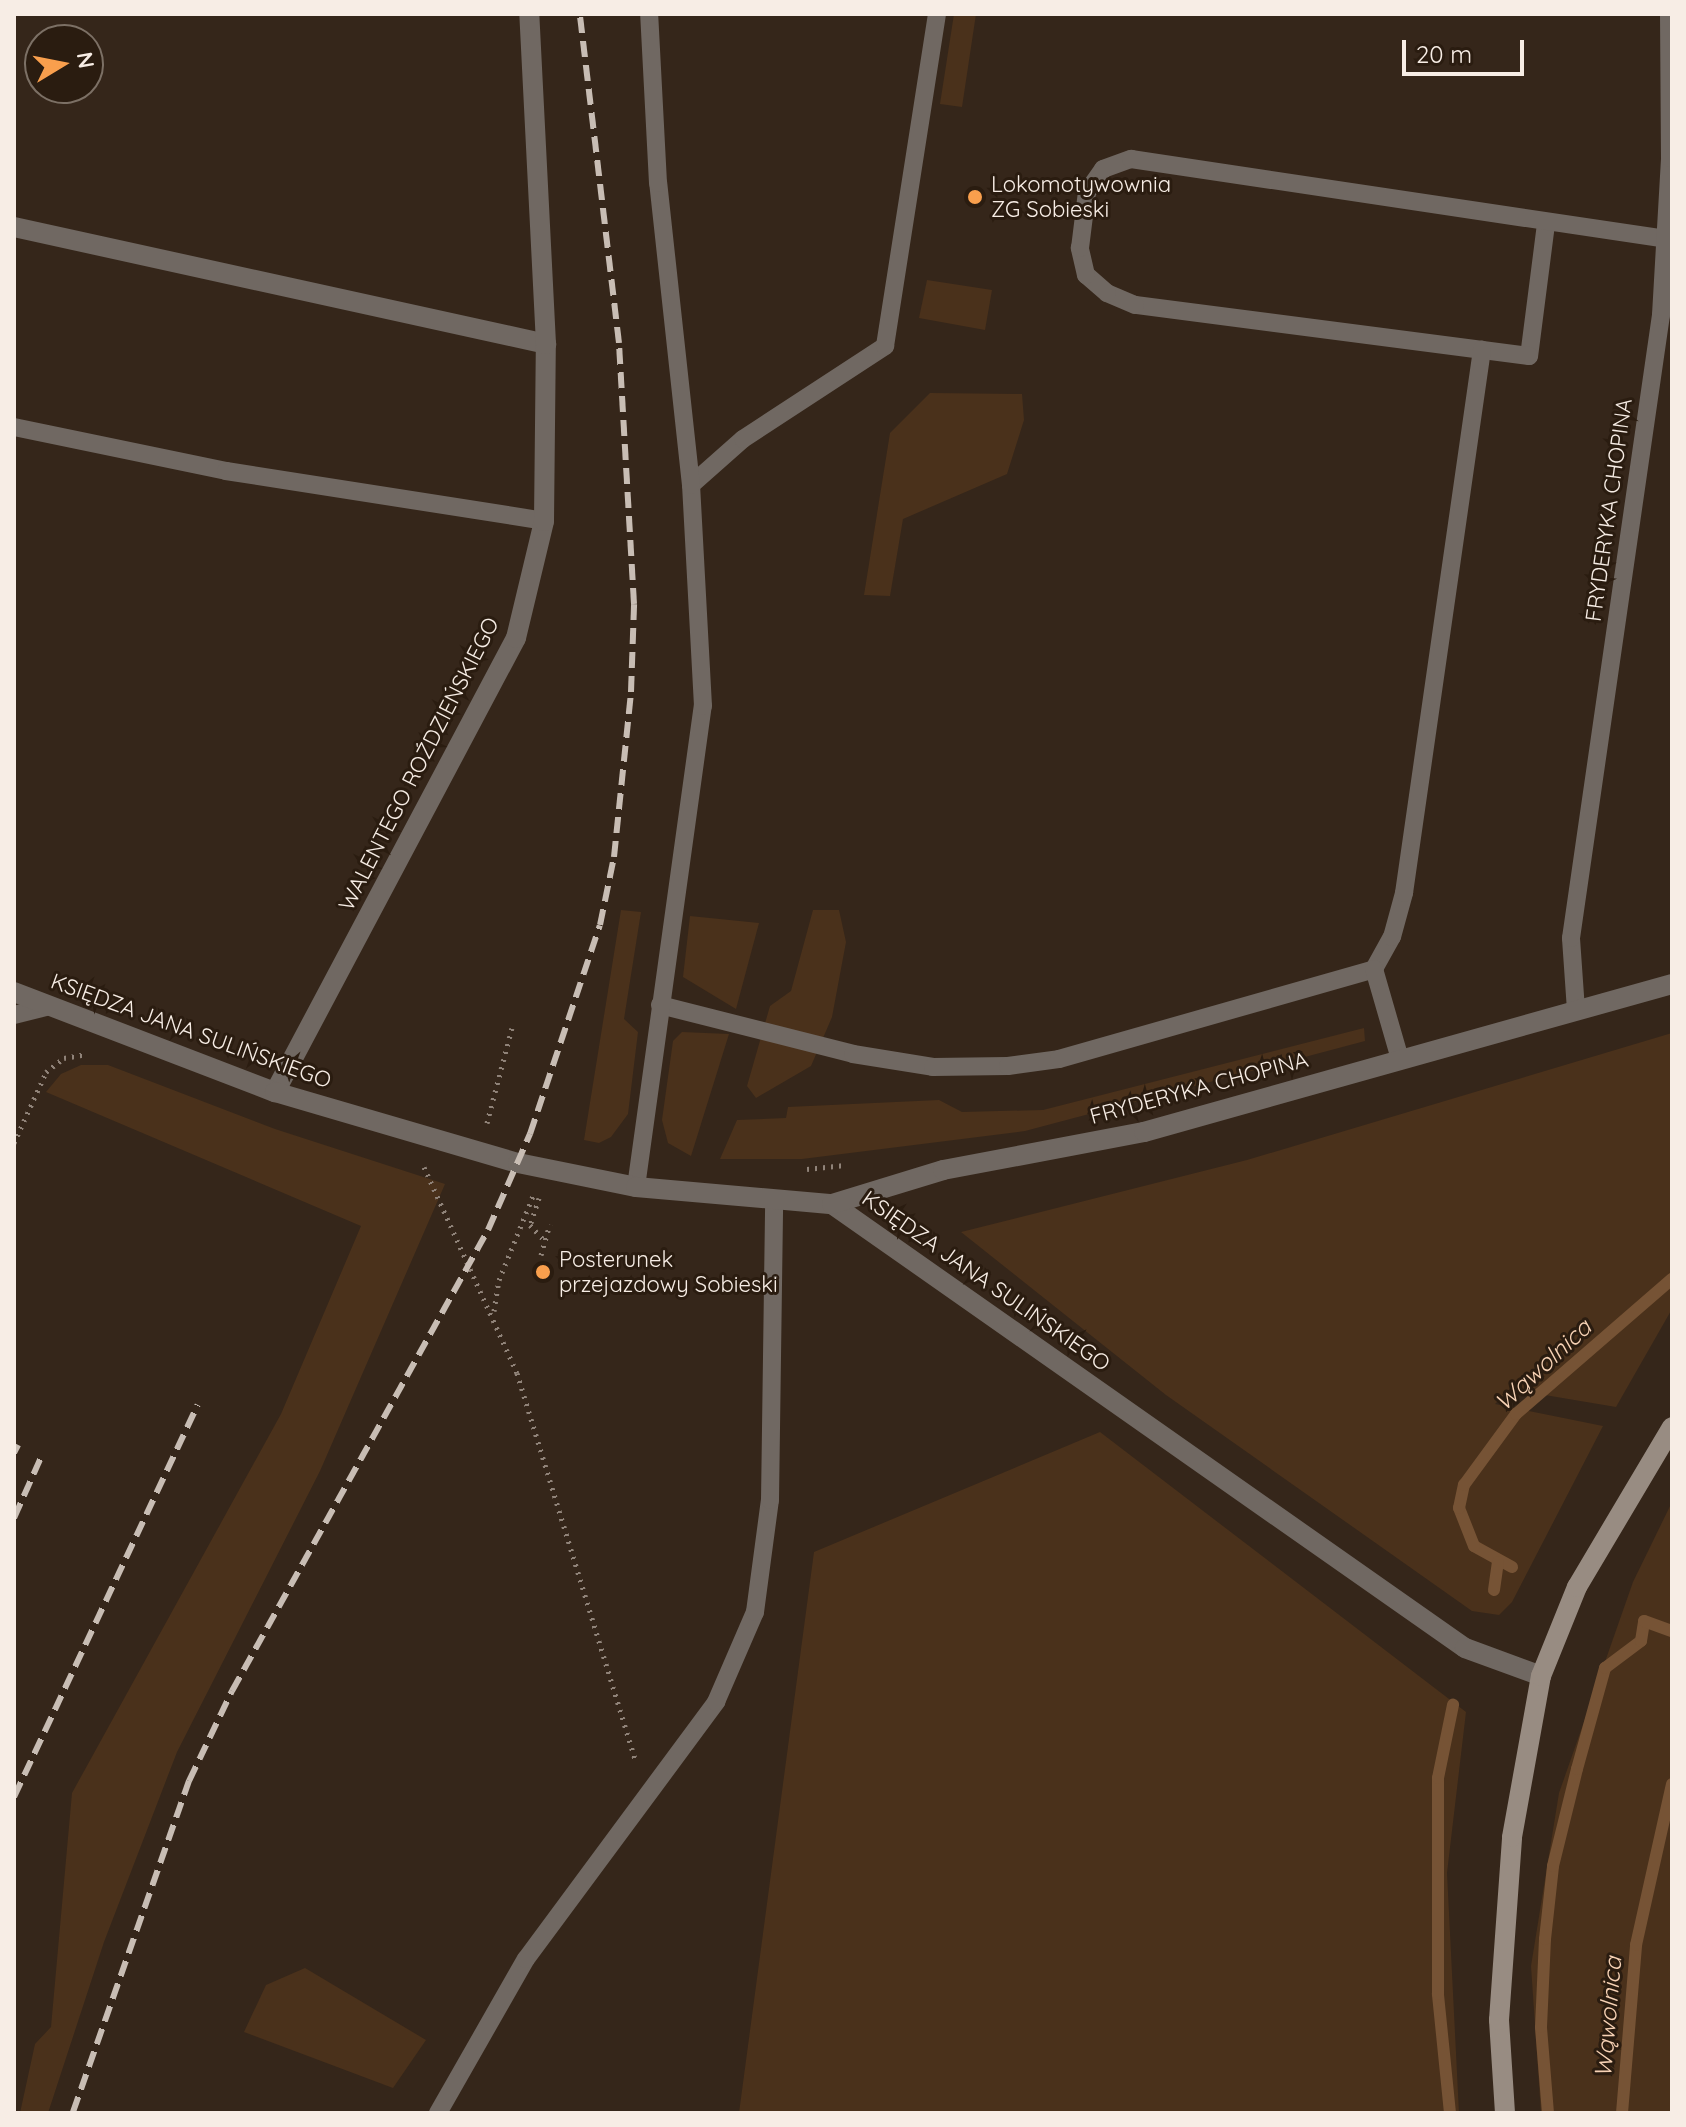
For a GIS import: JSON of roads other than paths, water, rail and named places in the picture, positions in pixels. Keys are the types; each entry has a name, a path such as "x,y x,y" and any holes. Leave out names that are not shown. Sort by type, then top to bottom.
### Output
{"main road":[{"path":"1505,2113 1499,2020 1512,1837 1541,1676 1577,1587 1672,1427"}],"street":[{"name":"WALENTEGO ROŹDZIEŃSKIEGO","path":"275,1092 516,638 544,521 546,344 529,14"},
{"path":"14,227 546,344"},
{"name":"FRYDERYKA CHOPINA","path":"832,1204 943,1170 1144,1132 1672,984"},
{"name":"KSIĘDZA JANA SULIŃSKIEGO","path":"14,992 275,1092 543,1168 636,1187 832,1204 1465,1648 1541,1676"}],"lane":[{"path":"636,1187 703,706 691,485 658,183 649,14"},
{"path":"691,485 743,439 885,346 937,14"},
{"name":"FRYDERYKA CHOPINA","path":"1576,1010 1571,938 1667,316 1669,14"},
{"path":"1546,224 1529,356 1135,305 1107,293 1086,275 1080,248 1087,192 1103,169 1131,159 1546,224 1666,239"},
{"path":"660,1005 853,1054 933,1067 1008,1066 1059,1059 1374,969 1392,937 1404,893 1482,350"},
{"path":"14,427 226,471 544,521"},
{"path":"1374,969 1400,1059"},
{"path":"14,1015 51,1006"},
{"path":"438,2113 526,1959 716,1702 755,1612 770,1500 774,1201"}],"waterway":[{"name":"Wąwolnica","path":"1512,1567 1474,1546 1459,1508 1464,1485 1516,1414 1672,1279"},
{"path":"1494,1590 1498,1562"},
{"path":"1548,2113 1541,2027 1545,1939 1553,1866 1577,1769 1605,1668 1641,1641 1644,1621 1672,1631"},
{"path":"1450,2113 1438,1994 1438,1778 1453,1705"},
{"name":"Wąwolnica","path":"1622,2113 1636,1945 1672,1784"}],"railway":[{"path":"73,2112 189,1781 232,1691 488,1230 530,1134 600,925 614,857 631,692 634,604 619,343 580,14"},
{"path":"14,1797 198,1405"},
{"path":"14,1453 18,1445"},
{"path":"14,1518 43,1453"}],"place":[{"name":"Lokomotywownia ZG Sobieski","path":"975,197"},
{"name":"Posterunek przejazdowy Sobieski","path":"543,1272"}]}
